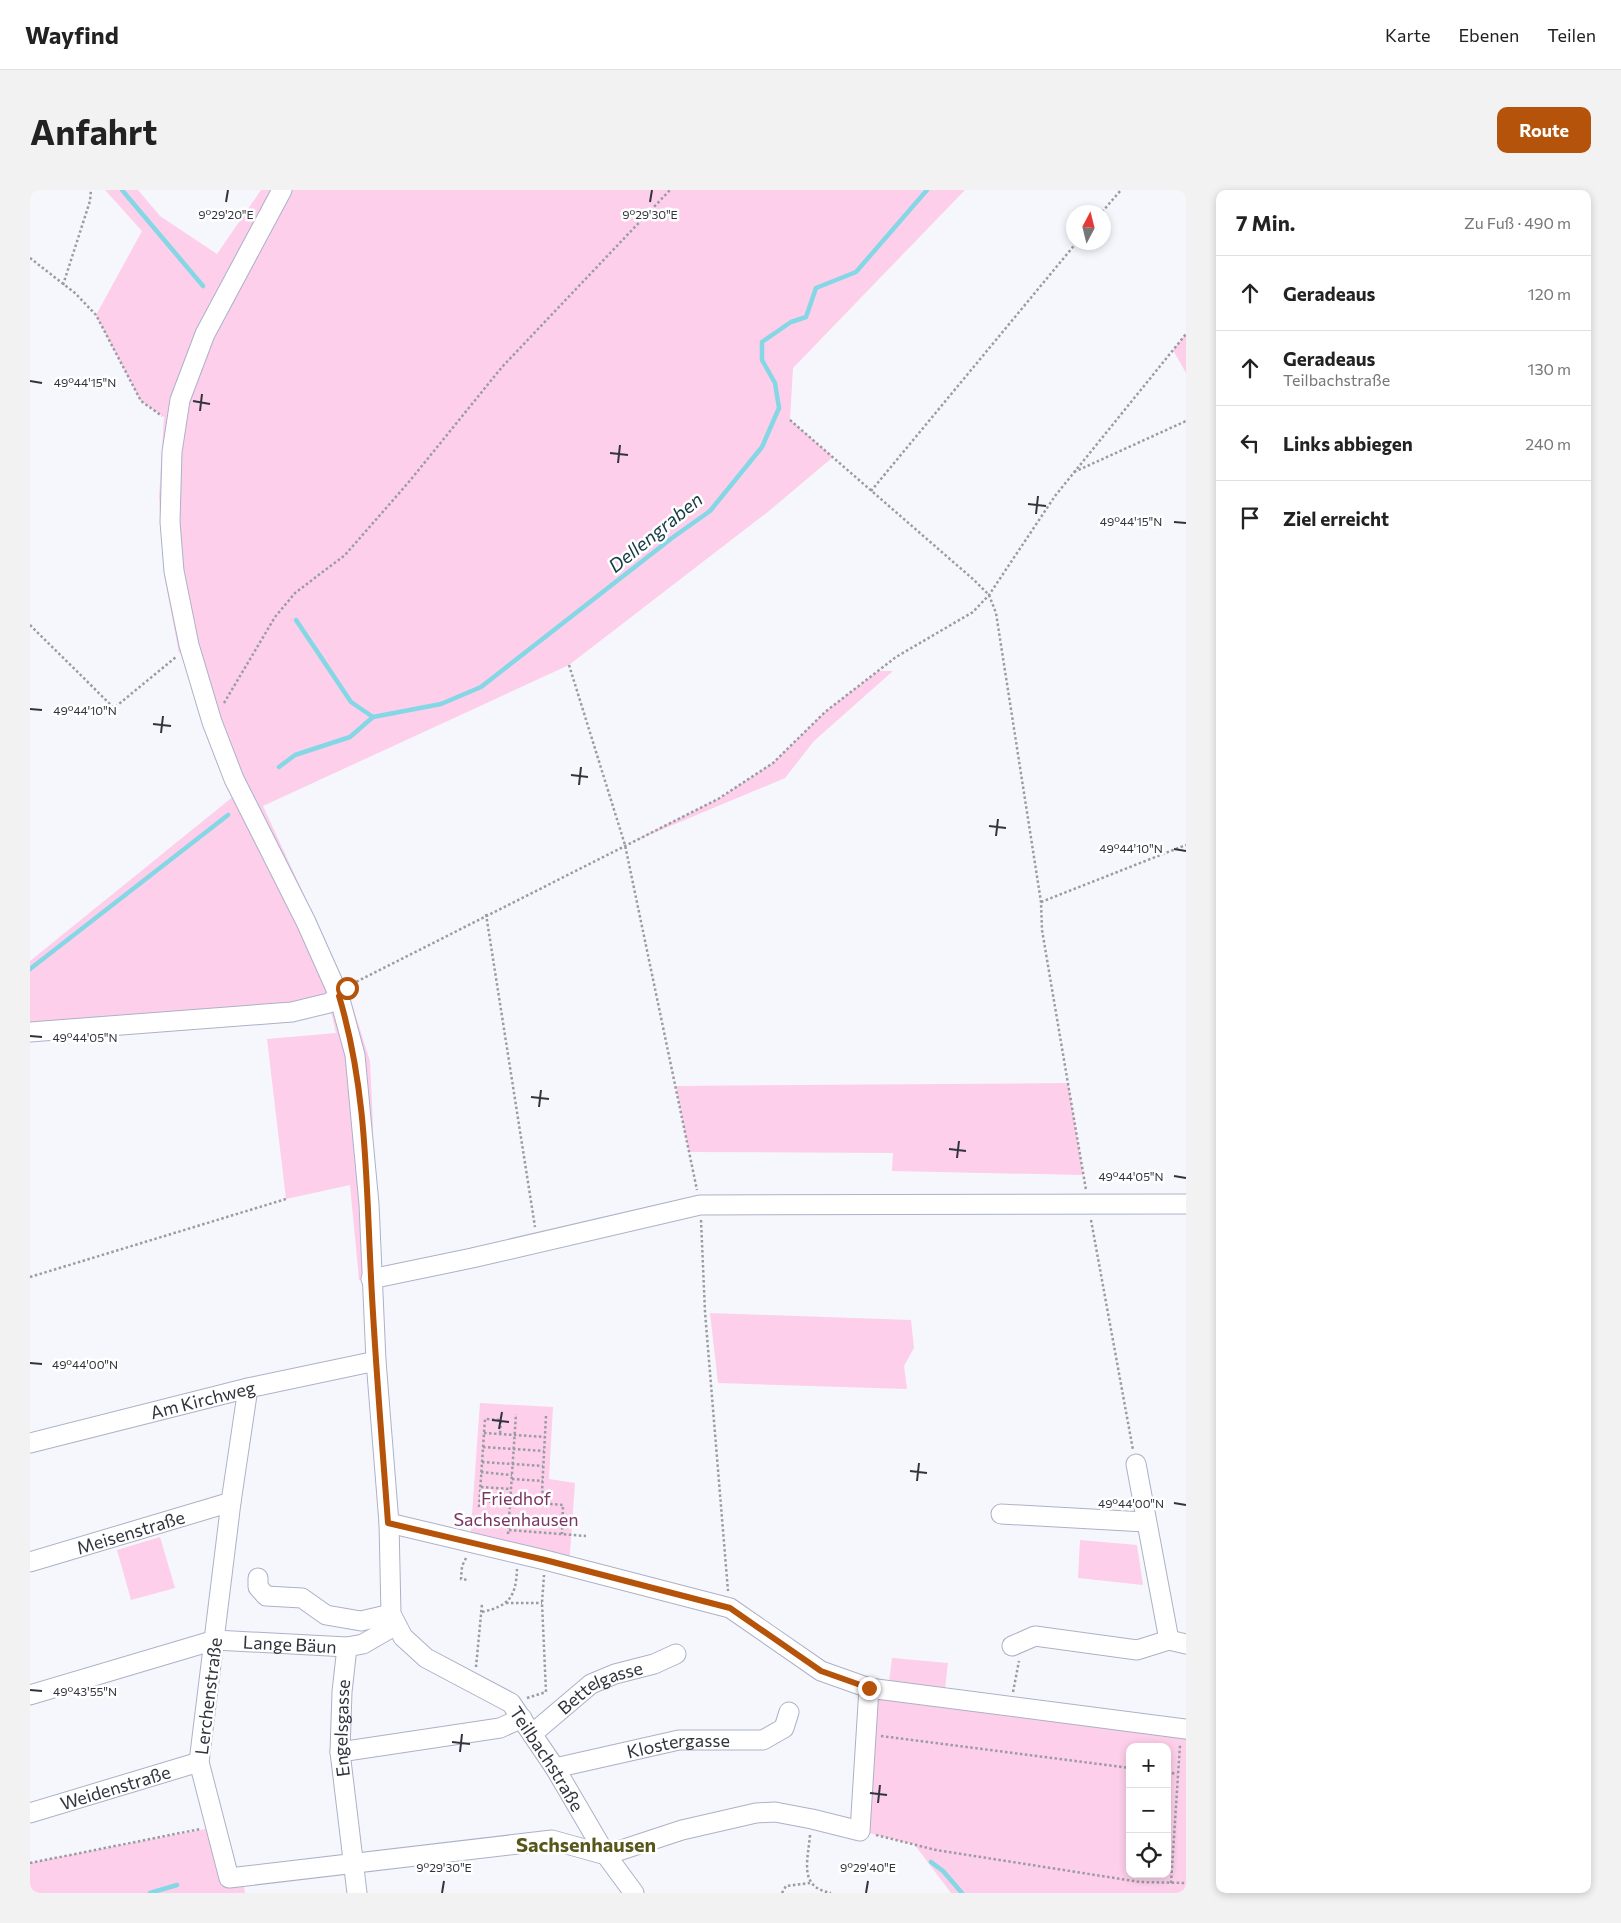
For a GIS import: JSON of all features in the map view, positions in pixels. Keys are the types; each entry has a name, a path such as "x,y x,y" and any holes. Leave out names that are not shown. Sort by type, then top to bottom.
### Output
{"street":[{"path":"282,190 205,334 190,370 176,425 169,491 170,522 174,571 189,646 212,722 234,779 306,922 339,996 349,1030 357,1070 368,1194 371,1278 393,1619"},
{"path":"30,1032 292,1012 329,1003 339,996"},
{"path":"371,1278 538,1244 700,1205 1186,1204"},
{"name":"Am Kirchweg","path":"30,1442 248,1388 376,1361"},
{"name":"Lerchenstraße","path":"248,1388 231,1502 199,1762 229,1878 352,1864"},
{"path":"1017,1644 1035,1636 1138,1650 1177,1642 1145,1522 1136,1464"},
{"name":"Meisenstraße","path":"30,1562 231,1502"},
{"path":"1001,1514 1145,1522"},
{"path":"388,1523 513,1552 730,1608 821,1671 869,1688 1184,1729"},
{"path":"258,1578 258,1587 266,1596 302,1598 326,1615 361,1621 393,1619"},
{"path":"347,1646 363,1644 393,1619"},
{"name":"Teilbachstraße","path":"393,1619 402,1637 426,1658 522,1718 555,1768 606,1854 634,1893"},
{"name":"Lange Bäun","path":"30,1695 215,1640 347,1646"},
{"name":"Engelsgasse","path":"347,1646 342,1692 340,1752 356,1893"},
{"name":"Bettelgasse","path":"340,1752 500,1728 591,1684 615,1674 654,1664 676,1654"},
{"path":"352,1864 552,1840 606,1854 682,1830 756,1813 775,1812 860,1831 869,1688"},
{"name":"Klostergasse","path":"555,1768 678,1740 763,1740 784,1728 788,1712"},
{"name":"Weidenstraße","path":"30,1813 199,1762"}],"path":[{"path":"63,284 90,201 91,190"},
{"path":"212,722 275,618 295,593 345,555 408,483 502,367 670,190"},
{"path":"1108,205 1121,190"},
{"path":"871,491 1070,250"},
{"path":"30,258 63,284 96,315 141,401 176,425"},
{"path":"339,996 353,983 718,798 772,763 824,712 896,657 973,612 988,595 1039,518 1073,473 1186,334"},
{"path":"790,420 988,595 996,613 1042,902 1042,930 1136,1464"},
{"path":"1073,473 1186,421"},
{"path":"30,625 114,708 189,646"},
{"path":"569,665 625,845 700,1205 705,1312 730,1608"},
{"path":"1042,902 1186,845"},
{"path":"486,914 538,1244"},
{"path":"30,1277 286,1199"},
{"path":"482,1612 498,1608 506,1602 517,1585 509,1530 516,1414"},
{"path":"546,1416 542,1491 551,1504 563,1505 562,1534"},
{"path":"479,1507 485,1419 501,1420 500,1434"},
{"path":"484,1433 545,1437"},
{"path":"483,1447 544,1451"},
{"path":"482,1462 543,1466"},
{"path":"482,1472 543,1481"},
{"path":"480,1486 511,1489"},
{"path":"480,1501 510,1503"},
{"path":"509,1530 586,1536"},
{"path":"468,1542 466,1559 462,1566 460,1580 470,1580"},
{"path":"522,1718 546,1692 542,1603 545,1560"},
{"path":"506,1602 542,1603"},
{"path":"476,1673 482,1604"},
{"path":"1011,1706 1017,1644"},
{"path":"1171,1883 1177,1774 1184,1729"},
{"path":"866,1734 1126,1767"},
{"path":"1171,1773 1177,1774"},
{"path":"812,1819 807,1872 810,1883 817,1890 831,1893"},
{"path":"30,1863 215,1826"},
{"path":"860,1831 936,1850 1140,1882 1186,1883"},
{"path":"782,1893 786,1886 810,1883"}],"green space":[{"path":"105,190 138,190 160,216 217,254 261,190 965,190 793,368 790,420 833,457 769,511 569,665 263,806 347,988 370,1061 373,1126 369,1204 371,1279 359,1280 350,1185 286,1199 267,1039 336,1033 329,1003 30,1032 30,961 240,791 188,646 179,653 164,575 159,497 164,417 141,401 96,315 142,231"},
{"path":"1186,334 1186,373 1173,350"},
{"path":"878,671 893,671 814,741 785,778 625,845 718,799 773,763 825,712"},
{"path":"1068,1083 1083,1175 892,1171 893,1153 689,1152 676,1086"},
{"path":"710,1313 911,1320 914,1348 904,1366 907,1389 718,1383"},
{"name":"Friedhof Sachsenhausen","path":"480,1403 553,1407 549,1479 575,1483 569,1566 470,1542"},
{"path":"160,1537 175,1588 131,1600 117,1550"},
{"path":"1080,1540 1137,1545 1143,1585 1078,1578"},
{"path":"892,1658 948,1663 944,1697 1186,1729 1186,1893 951,1893 914,1844 860,1831 869,1688 888,1690"},
{"path":"215,1827 229,1878 242,1876 245,1893 30,1893 30,1863"}],"waterway":[{"path":"122,190 203,286"},
{"name":"Dellengraben","path":"279,767 295,755 350,737 373,717 441,704 481,687 672,538 710,511 762,447 779,408 775,383 762,360 762,342 791,322 806,317 816,288 856,272 927,190"},
{"path":"296,620 351,702 373,717"},
{"path":"30,969 228,815"},
{"path":"931,1862 943,1871 962,1893"},
{"path":"150,1893 177,1885"}],"district":[{"name":"Sachsenhausen","path":"586,1844"}],"route":[{"path":"347,988 339,996 355,1056 364,1129 376,1361 388,1523 545,1560 730,1608 821,1671 869,1688"}]}
